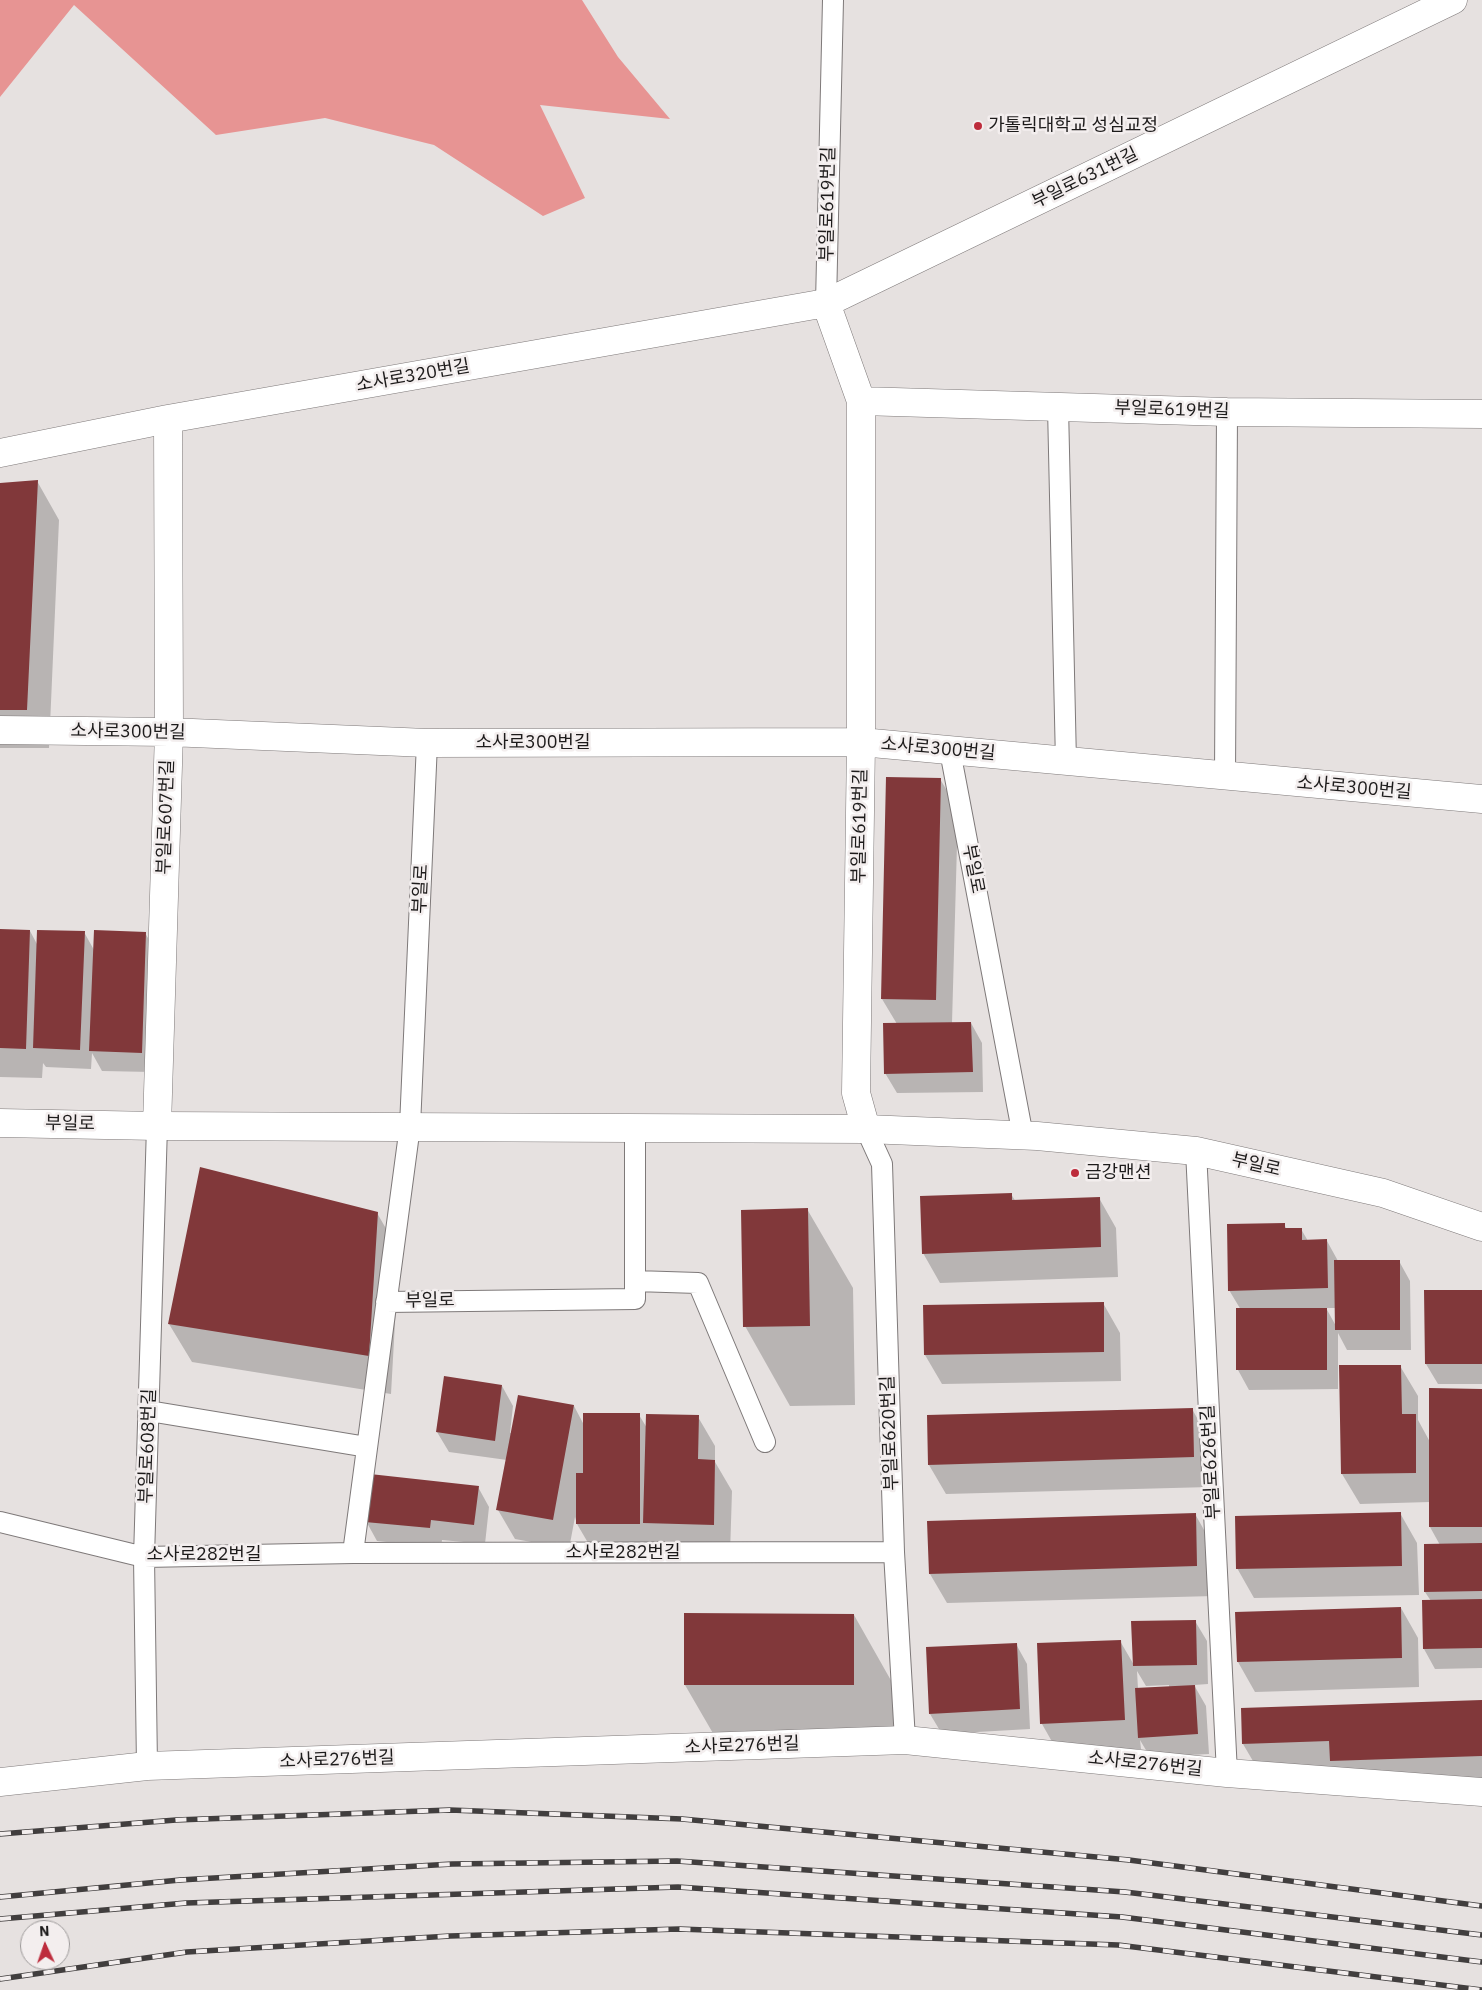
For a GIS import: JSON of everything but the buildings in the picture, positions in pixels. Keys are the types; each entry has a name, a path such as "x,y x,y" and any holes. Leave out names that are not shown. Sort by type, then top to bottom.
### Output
{"street":[{"name":"부일로631번길","path":"826,303 1453,0"},
{"name":"부일로619번길","path":"826,303 861,401 861,742 856,1093 866,1129"},
{"name":"소사로320번길","path":"0,452 168,419 826,303"},
{"name":"부일로619번길","path":"861,401 1227,412 1482,414"},
{"name":"부일로607번길","path":"157,1126 168,732 168,419"},
{"name":"소사로300번길","path":"0,730 168,732 427,743 861,742 1482,799"},
{"name":"부일로","path":"0,1123 157,1126 866,1129 1023,1136 1196,1151 1383,1193 1482,1227"},
{"name":"소사로276번길","path":"0,1782 147,1766 905,1740 1227,1773 1482,1792"}],"lane":[{"name":"부일로619번길","path":"826,303 833,0"},
{"path":"1058,407 1066,762"},
{"path":"1225,776 1227,412"},
{"name":"부일로","path":"427,743 410,1126 386,1302 635,1299 635,1127"},
{"name":"부일로","path":"950,751 1023,1136"},
{"name":"부일로608번길","path":"147,1766 144,1556 157,1126"},
{"name":"부일로620번길","path":"866,1129 882,1164 894,1552 905,1740"},
{"name":"부일로626번길","path":"1196,1151 1227,1773"},
{"path":"635,1281 698,1283 764,1442"},
{"path":"353,1553 386,1302"},
{"path":"149,1411 367,1447"},
{"name":"소사로282번길","path":"0,1522 144,1556 353,1553 894,1552"}],"shaded area":[{"path":"0,0 582,0 618,57 670,119 540,105 585,198 543,216 434,145 325,118 216,135 74,5 0,97"}],"railway":[{"path":"0,1834 176,1820 450,1810 682,1819 1129,1860 1482,1906"},
{"path":"0,1897 180,1880 452,1864 677,1861 1125,1892 1482,1935"},
{"path":"0,1919 186,1903 678,1887 1122,1917 1482,1962"},
{"path":"0,1979 187,1952 450,1936 679,1929 1118,1945 1482,1990"}],"place":[{"name":"가톨릭대학교 성심교정","path":"978,126"},
{"name":"금강맨션","path":"1075,1173"}]}
